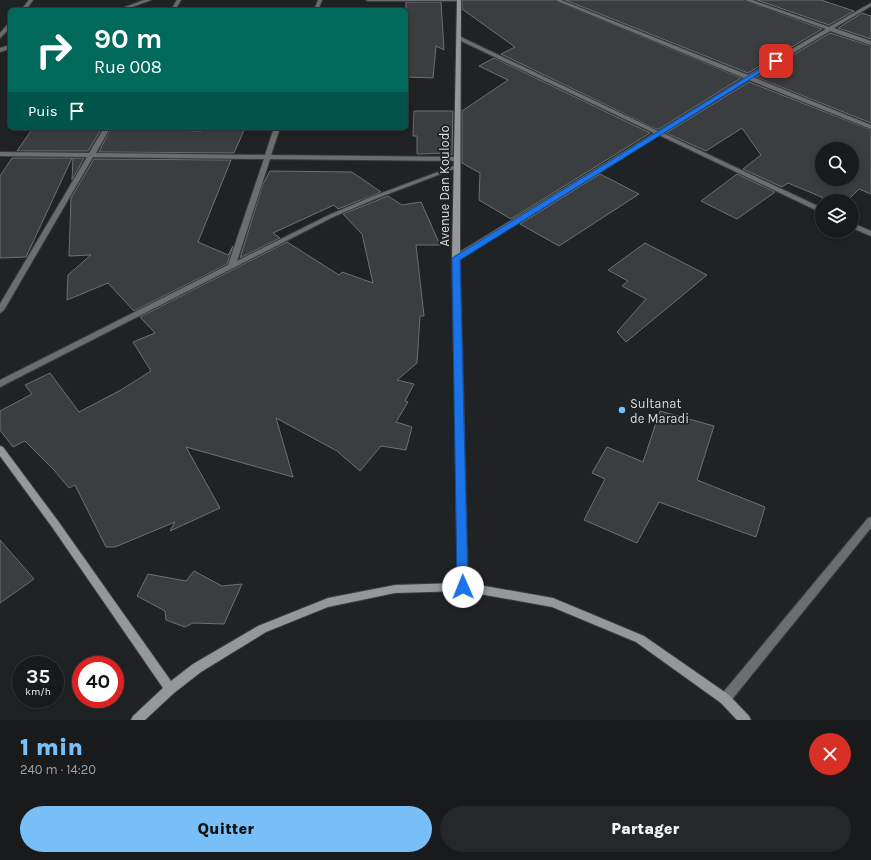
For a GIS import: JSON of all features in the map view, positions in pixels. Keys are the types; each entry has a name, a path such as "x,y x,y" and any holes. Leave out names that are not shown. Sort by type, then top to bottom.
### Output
{"street":[{"path":"25,8 32,0"},
{"path":"125,8 149,0"},
{"path":"368,0 459,0"},
{"name":"Avenue Dan Koulodo","path":"459,0 456,258 463,587"},
{"path":"558,0 871,127"},
{"path":"747,0 871,43"},
{"path":"456,258 749,77 871,4"},
{"path":"0,36 8,27"},
{"path":"459,38 815,208"},
{"path":"0,310 105,130"},
{"path":"232,266 275,130"},
{"path":"0,154 267,156 456,163"},
{"path":"0,384 232,266 354,206 456,163"},
{"path":"859,228 871,234"},
{"path":"0,449 55,524 170,689"},
{"path":"725,699 871,522"},
{"path":"137,720 170,689 197,668 262,629 328,603 395,589 463,587 552,602 640,639 725,699 745,720"}],"building":[{"path":"462,0 554,0 741,78 659,129 656,129 501,54 515,47 462,9"},
{"path":"565,0 744,0 822,29 748,73"},
{"path":"757,0 821,0 854,11 829,25"},
{"path":"406,2 441,2 444,50 436,46 433,78 408,77 408,8 406,8"},
{"path":"862,13 871,16 871,39 838,28"},
{"path":"830,33 871,46 871,123 756,77"},
{"path":"494,58 650,133 511,219 479,200 480,173 462,163 462,111 508,80 479,66"},
{"path":"749,82 871,130 871,194 859,189 854,194 815,194 788,183 782,187 743,169 761,155 742,128 706,151 666,133"},
{"path":"414,111 453,111 452,155 446,153 417,154 417,136 413,136"},
{"path":"32,130 101,130 88,151 17,151"},
{"path":"110,130 244,130 234,153 99,152"},
{"path":"12,158 72,158 26,257 0,258 0,176"},
{"path":"73,158 84,158 72,180"},
{"path":"94,159 231,160 198,242 228,255 233,246 227,264 134,311 108,283 67,300 68,275 91,255 69,256 71,198"},
{"path":"270,171 352,172 381,192 338,209 334,205 273,233 280,238 240,258 263,184"},
{"path":"600,174 639,194 559,246 520,224"},
{"path":"737,174 775,192 737,219 701,201"},
{"path":"388,196 402,205 421,202 440,245 416,245 424,316 420,316 417,363 397,380 414,384 405,401 408,402 396,422 412,427 406,450 381,446 360,471 337,451 276,418 293,477 186,447 220,508 170,531 175,522 115,547 106,547 75,485 69,488 54,470 25,441 13,447 0,430 0,411 32,394 25,385 50,373 79,412 121,390 151,371 133,342 155,333 140,317 287,242 339,275 342,272 373,283 362,234 343,214"},
{"path":"645,243 707,275 626,342 617,332 646,299 622,286 628,281 608,270"},
{"path":"660,411 714,426 697,480 765,507 756,537 659,502 637,543 584,520 605,479 592,473 607,447 643,462"},
{"path":"0,540 34,579 0,603"},
{"path":"194,571 222,586 242,584 224,624 193,623 185,627 166,620 165,611 137,596 148,574 186,581"}],"place":[{"name":"Sultanat de Maradi","path":"622,410"}],"route":[{"path":"463,587 456,258 776,61"}]}
